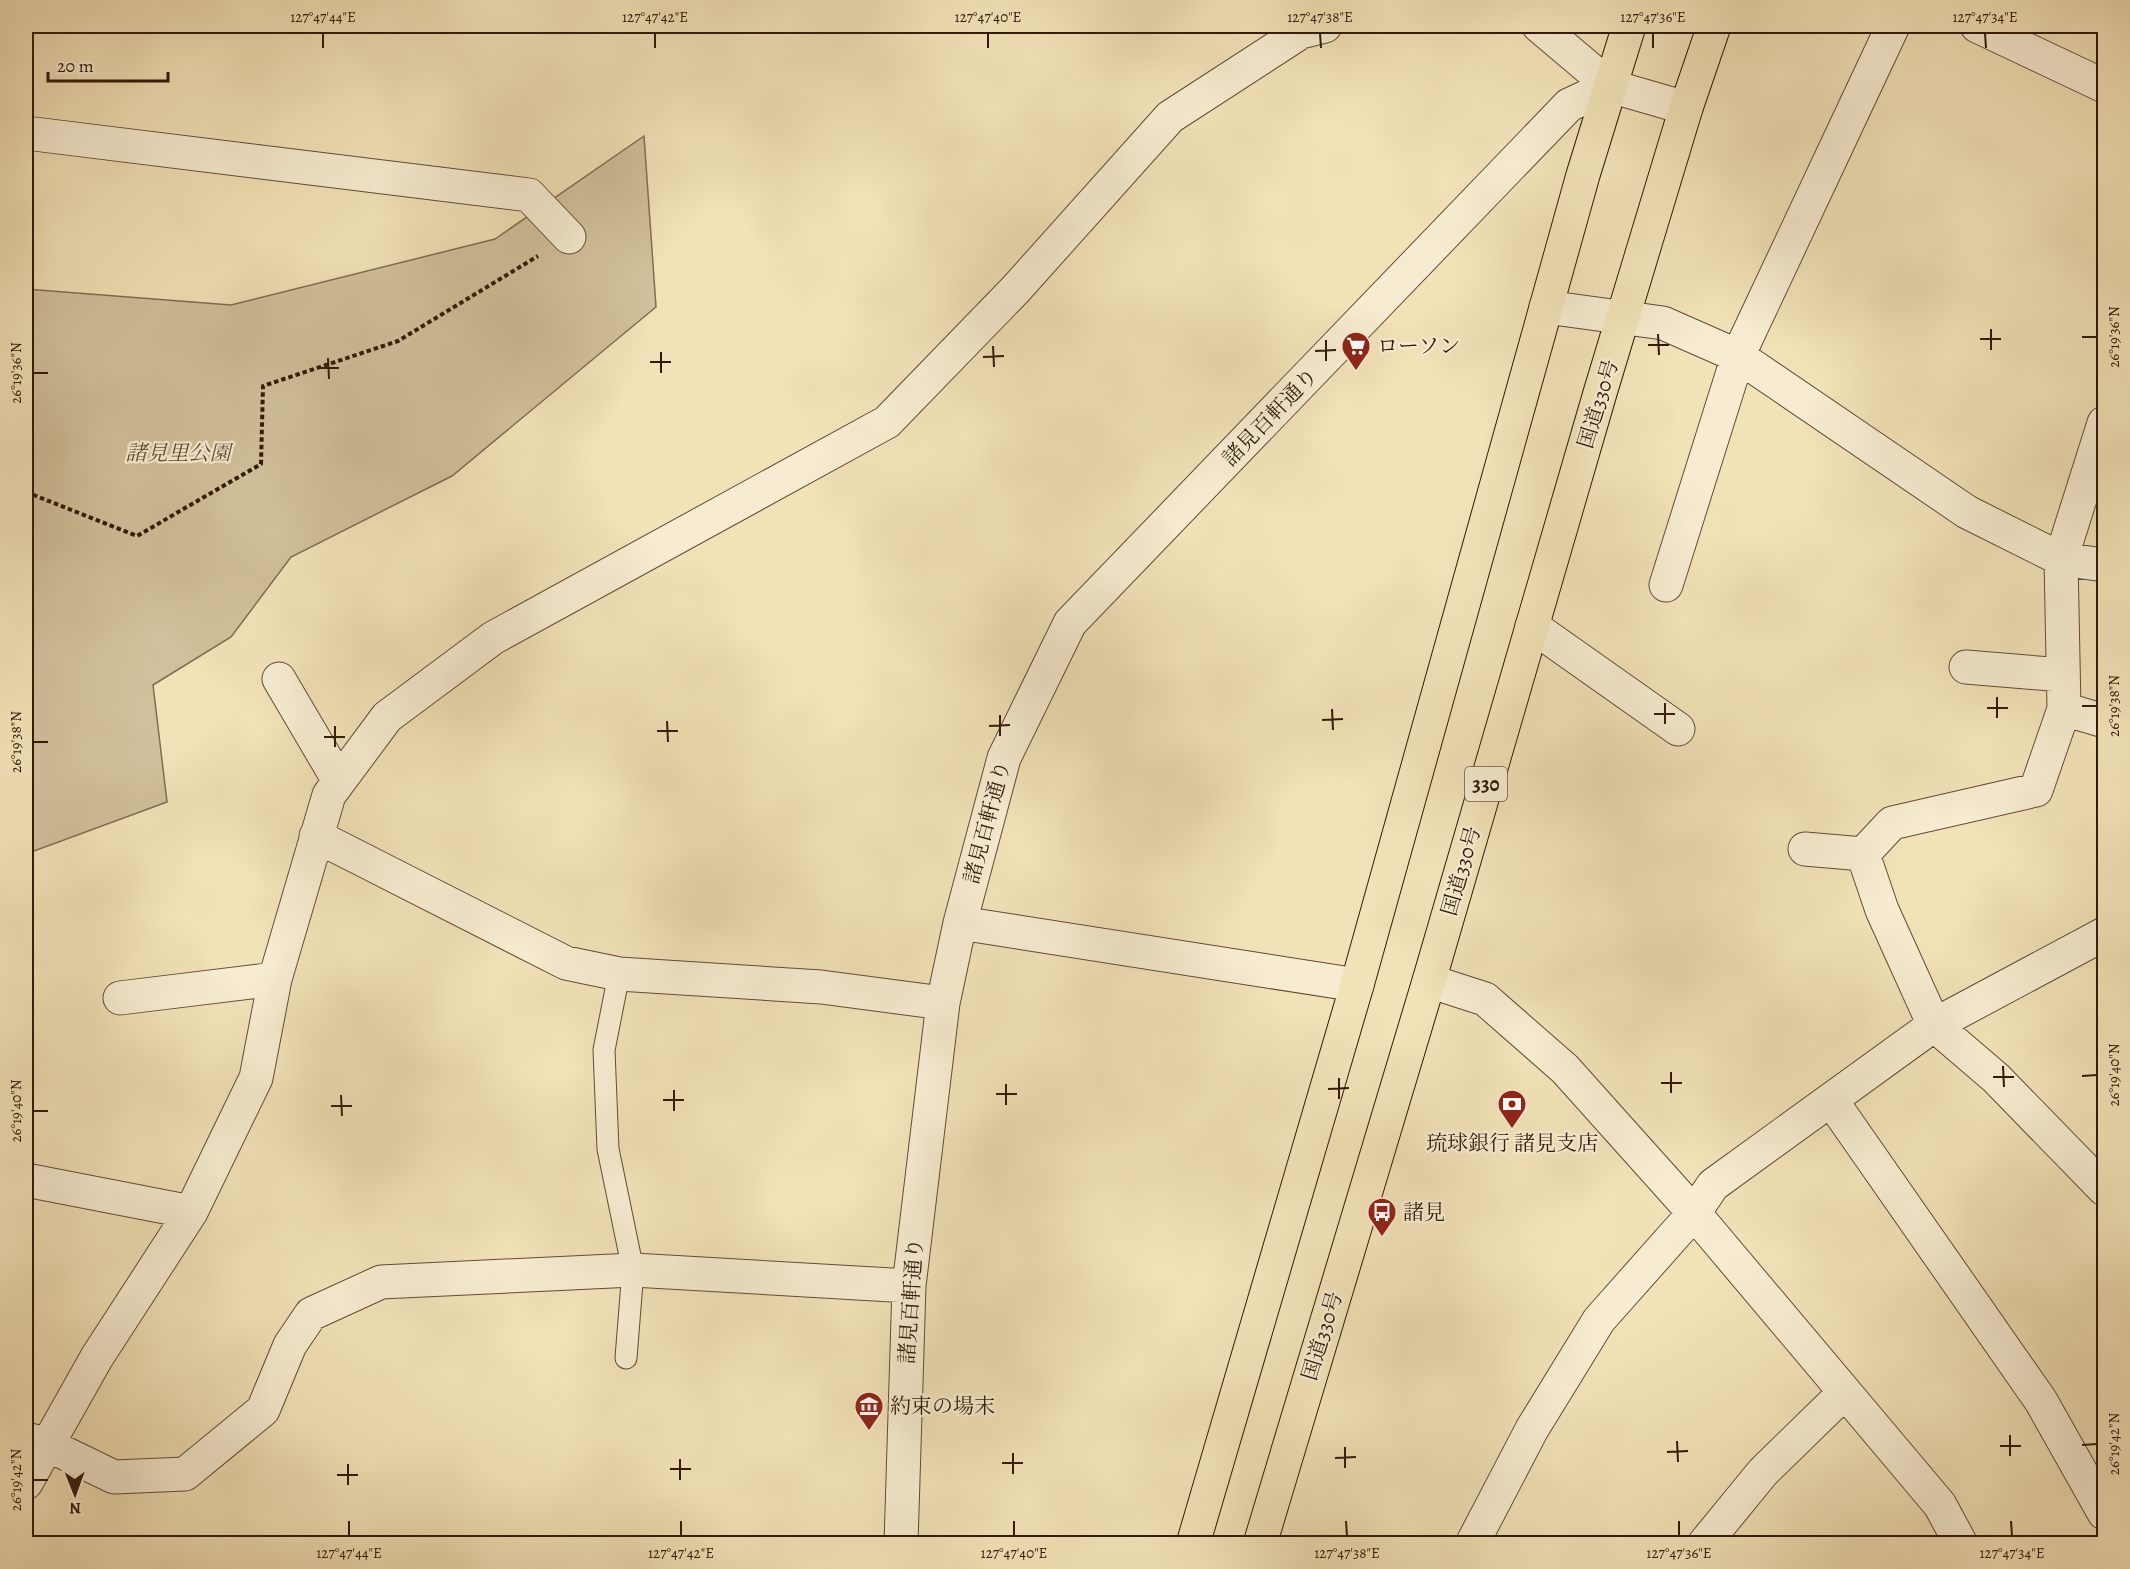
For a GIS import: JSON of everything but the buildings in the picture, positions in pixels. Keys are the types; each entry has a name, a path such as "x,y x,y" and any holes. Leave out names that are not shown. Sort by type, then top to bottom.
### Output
{"highway":[{"path":"1193,1544 1357,985 1546,306 1629,26"},
{"name":"国道330号","path":"1260,1544 1429,981 1686,108 1714,26"}],"street":[{"path":"26,1483 36,1441 96,1357 191,1212 256,1078 275,979 328,795 387,717 493,638 887,422 1016,288 1170,117 1300,32 1325,26"},
{"path":"1539,26 1610,86 1686,108"},
{"path":"1666,585 1738,356 1893,26"},
{"path":"1977,26 2104,86"},
{"name":"諸見百軒通り","path":"901,1544 909,1286 943,1003 960,923 1004,758 1070,623 1569,105 1610,86"},
{"path":"26,132 529,195 569,237"},
{"path":"1546,306 1663,323 1738,356 1967,512 2061,559 2104,565"},
{"path":"1863,854 1892,823 2036,790 2064,709 2061,559 2104,423"},
{"path":"1532,626 1678,729"},
{"path":"1966,667 2063,675"},
{"path":"279,679 339,781"},
{"path":"2064,709 2104,721"},
{"path":"316,836 566,963 619,974 821,987 943,1003"},
{"path":"1805,849 1863,854"},
{"path":"1863,854 1882,910 1934,1025 1996,1078 2104,1189"},
{"path":"960,923 1357,985"},
{"path":"1472,1544 1532,1429 1599,1320 1694,1213 1713,1185 1934,1025 2104,934"},
{"path":"120,998 275,979"},
{"path":"1429,981 1485,999 1565,1069 1694,1213 1940,1505 1961,1544"},
{"path":"1831,1100 2041,1401 2104,1513"},
{"path":"26,1180 191,1212"},
{"path":"36,1441 114,1477 185,1474 263,1410 290,1345 311,1314 381,1282 633,1270 909,1286"},
{"path":"1704,1544 1763,1472 1845,1392"}],"lane":[{"path":"619,974 604,1050 608,1149 633,1270 626,1358"}],"path":[{"path":"26,492 137,536 261,464 263,386 398,341 569,237"}],"green space":[{"name":"諸見里公園","path":"644,136 656,307 452,476 291,557 231,637 153,685 167,802 26,854 26,289 231,305 495,239"}],"place":[{"name":"ローソン","path":"1356,372"},
{"name":"琉球銀行 諸見支店","path":"1512,1130"},
{"name":"諸見","path":"1382,1238"},
{"name":"約束の場末","path":"869,1432"}]}
